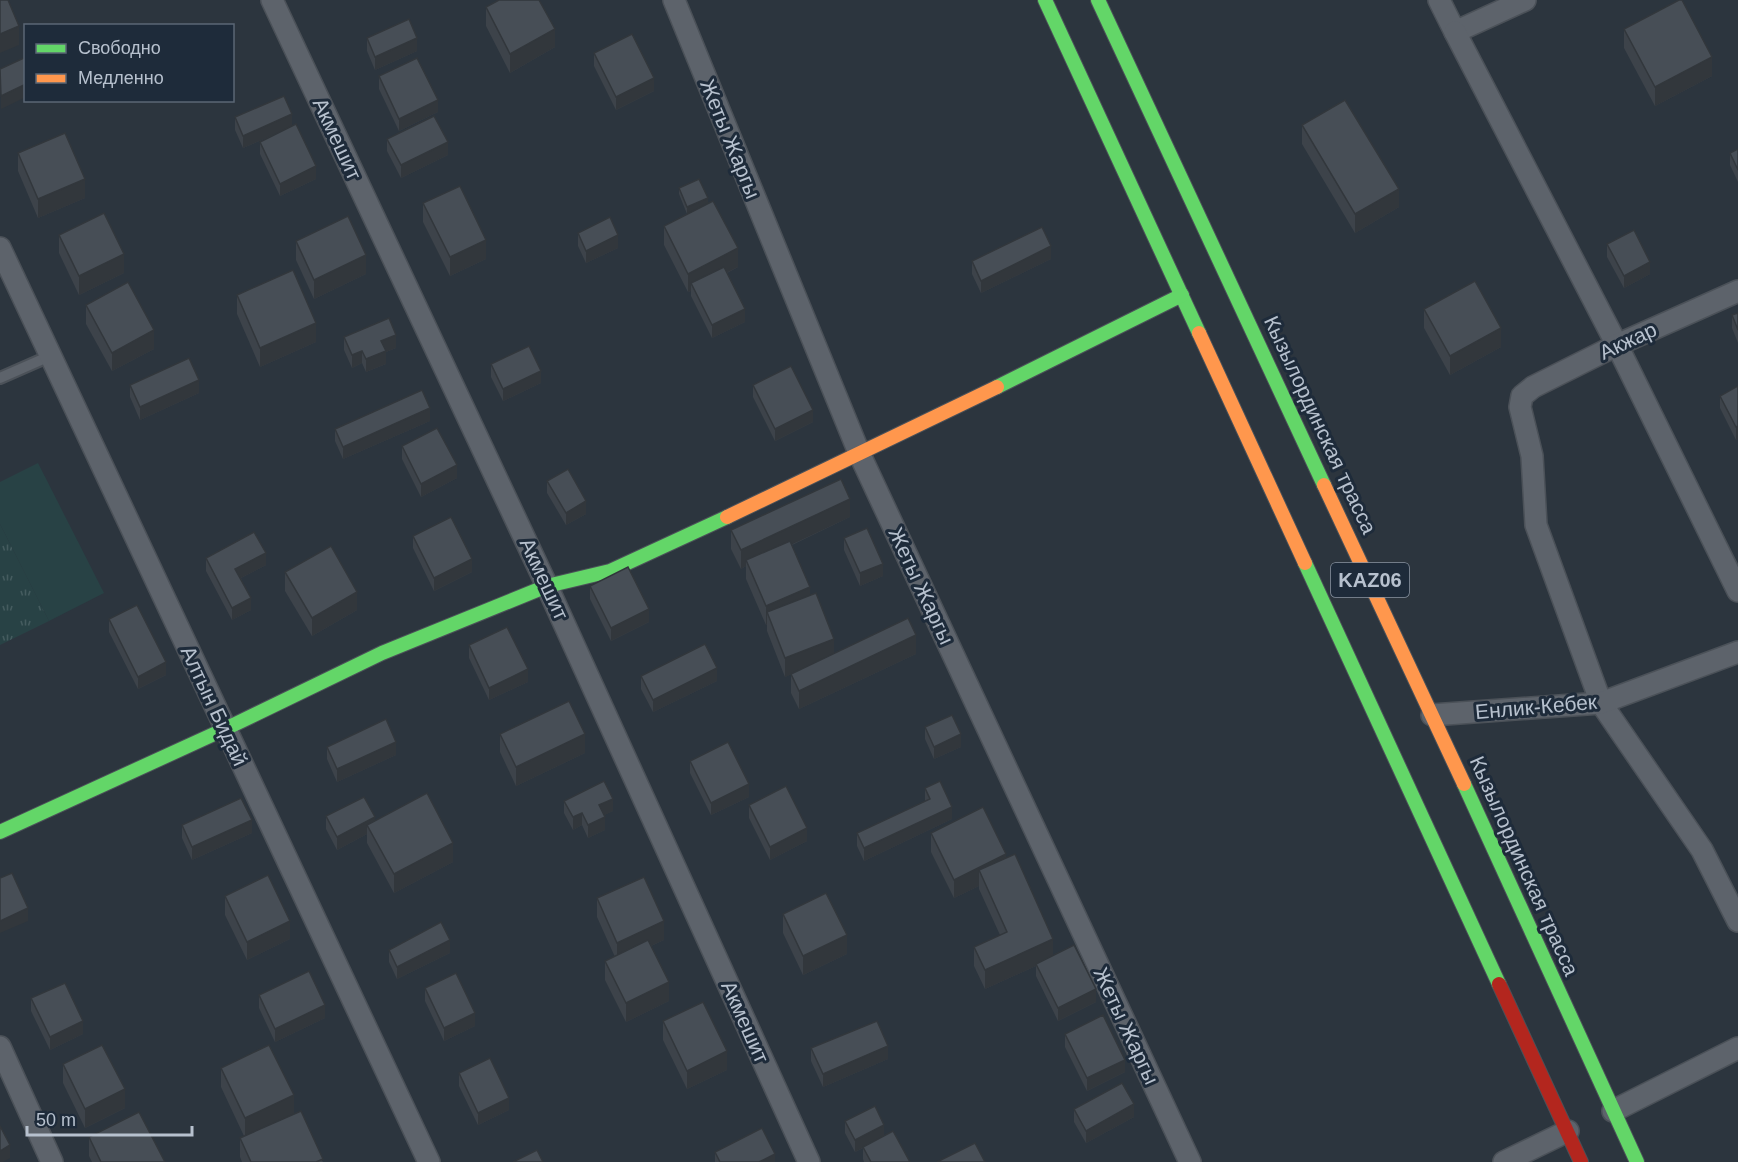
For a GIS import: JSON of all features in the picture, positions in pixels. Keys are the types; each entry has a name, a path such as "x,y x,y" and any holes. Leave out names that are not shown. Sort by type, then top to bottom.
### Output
{"main road":[{"name":"KАZ06","path":"1045,0 1572,1129 1581,1162"},
{"name":"Кызылординская трасса","path":"1098,0 1432,715 1608,1113 1637,1162"},
{"path":"0,832 225,729 382,653 547,586 610,571 860,455 1182,295"}],"street":[{"name":"Акмешит","path":"272,0 547,586 809,1162"},
{"name":"Жеты Жаргы","path":"674,0 860,455 1190,1162"},
{"path":"1439,0 1617,345 1738,591"},
{"path":"1455,33 1525,0"},
{"name":"Алтын Бидай","path":"0,248 429,1162"},
{"name":"Акжар","path":"1601,703 1536,525 1532,456 1520,407 1522,396 1533,387 1617,345 1738,291"},
{"name":"Енлик-Кебек","path":"1432,715 1601,703 1738,652"},
{"path":"1601,703 1702,850 1738,921"},
{"path":"0,1047 52,1162"},
{"path":"1608,1113 1738,1048"},
{"path":"1503,1162 1572,1129"}],"lane":[{"path":"0,378 50,356"}],"green space":[{"path":"38,463 104,593 49,621 0,524 0,482"},
{"path":"0,524 49,621 0,645"}],"building":[{"path":"0,0 8,0 19,26 0,34"},
{"path":"499,0 539,0 555,29 510,54 486,7"},
{"path":"1682,0 1712,57 1655,87 1624,29"},
{"path":"409,19 417,38 375,57 367,38"},
{"path":"632,34 654,78 616,97 594,53"},
{"path":"24,58 24,85 1,96 0,69"},
{"path":"417,58 438,100 399,119 379,76"},
{"path":"284,96 292,114 243,136 235,117"},
{"path":"1345,100 1399,189 1355,214 1302,125"},
{"path":"434,116 448,142 401,165 387,139"},
{"path":"296,124 316,166 280,184 260,142"},
{"path":"65,133 85,179 38,199 18,153"},
{"path":"1738,149 1738,170 1730,153"},
{"path":"699,179 708,198 687,207 679,188"},
{"path":"460,186 486,240 450,257 423,203"},
{"path":"713,201 738,248 688,274 664,226"},
{"path":"104,213 124,254 79,276 59,235"},
{"path":"348,216 366,255 314,280 296,241"},
{"path":"610,217 618,235 586,251 578,233"},
{"path":"1042,227 1051,246 981,281 972,261"},
{"path":"1634,230 1650,262 1624,276 1607,244"},
{"path":"724,267 745,309 712,325 691,283"},
{"path":"293,270 316,323 260,348 237,295"},
{"path":"1475,281 1501,328 1450,356 1424,309"},
{"path":"128,282 154,330 112,353 86,305"},
{"path":"1738,313 1738,330 1732,315"},
{"path":"389,318 396,335 381,341 386,351 366,359 362,351 352,355 344,337"},
{"path":"529,346 541,371 503,389 491,364"},
{"path":"189,358 199,380 140,407 130,385"},
{"path":"791,366 813,410 775,429 753,385"},
{"path":"1738,386 1738,426 1736,427 1720,396"},
{"path":"422,390 430,408 343,447 335,429"},
{"path":"437,428 457,465 421,484 402,446"},
{"path":"568,469 586,501 566,513 547,481"},
{"path":"841,479 850,499 741,550 731,530"},
{"path":"451,517 472,559 434,578 413,536"},
{"path":"867,528 883,564 860,573 844,538"},
{"path":"254,532 266,553 235,569 251,598 232,608 206,558"},
{"path":"790,541 810,587 766,606 746,560"},
{"path":"331,546 357,592 312,618 285,572"},
{"path":"628,567 649,609 611,628 590,586"},
{"path":"816,593 834,639 785,658 767,612"},
{"path":"137,605 166,662 138,677 109,619"},
{"path":"908,618 916,635 799,691 791,674"},
{"path":"507,627 528,669 489,688 469,645"},
{"path":"705,644 717,668 653,700 641,676"},
{"path":"569,701 585,734 516,767 500,734"},
{"path":"952,715 961,734 934,747 925,727"},
{"path":"386,719 396,742 337,769 327,747"},
{"path":"728,742 749,784 711,803 690,761"},
{"path":"604,781 613,799 599,805 605,817 588,825 582,813 573,817 564,801"},
{"path":"940,781 952,807 864,848 857,833 930,799 925,788"},
{"path":"786,786 807,828 770,847 749,805"},
{"path":"427,793 453,843 394,874 367,825"},
{"path":"364,797 375,817 337,837 326,816"},
{"path":"241,798 252,820 192,847 182,825"},
{"path":"983,807 1006,854 954,880 931,833"},
{"path":"1015,854 1053,939 985,970 974,947 1007,932 979,870"},
{"path":"12,873 28,908 0,921 0,878"},
{"path":"268,875 290,921 247,942 225,896"},
{"path":"644,877 664,921 617,943 597,898"},
{"path":"826,893 847,935 803,956 783,914"},
{"path":"441,922 450,940 397,967 389,950"},
{"path":"648,940 669,982 626,1003 605,961"},
{"path":"1074,945 1096,989 1058,1008 1036,964"},
{"path":"309,971 325,1005 275,1029 259,995"},
{"path":"456,973 475,1013 444,1028 425,988"},
{"path":"65,983 83,1021 50,1037 31,998"},
{"path":"703,1002 727,1051 687,1071 663,1021"},
{"path":"1103,1015 1125,1060 1087,1078 1065,1034"},
{"path":"877,1021 888,1046 823,1074 811,1048"},
{"path":"102,1045 125,1089 85,1109 63,1064"},
{"path":"269,1045 294,1095 245,1118 221,1068"},
{"path":"490,1058 509,1098 478,1113 459,1073"},
{"path":"1122,1083 1134,1104 1086,1131 1074,1109"},
{"path":"875,1106 884,1125 855,1140 845,1121"},
{"path":"301,1111 323,1159 316,1162 251,1162 240,1138"},
{"path":"139,1112 165,1162 101,1162 89,1137"},
{"path":"0,1126 10,1145 0,1151"},
{"path":"762,1128 775,1154 759,1162 720,1162 715,1152"},
{"path":"893,1131 910,1162 871,1162 863,1147"},
{"path":"975,1143 985,1162 937,1162"},
{"path":"537,1150 543,1162 513,1162"}],"traffic: fast":[{"path":"1045,0 1199,333"},
{"path":"1098,0 1324,485"},
{"path":"997,387 1182,295"},
{"path":"0,832 225,729 382,653 547,586 610,571 727,517"},
{"path":"1305,563 1499,984"},
{"path":"1464,784 1637,1162"}],"traffic: slow":[{"path":"1199,333 1305,563"},
{"path":"727,517 997,387"},
{"path":"1324,485 1464,784"}],"traffic: jam":[{"path":"1499,984 1581,1162"}]}
